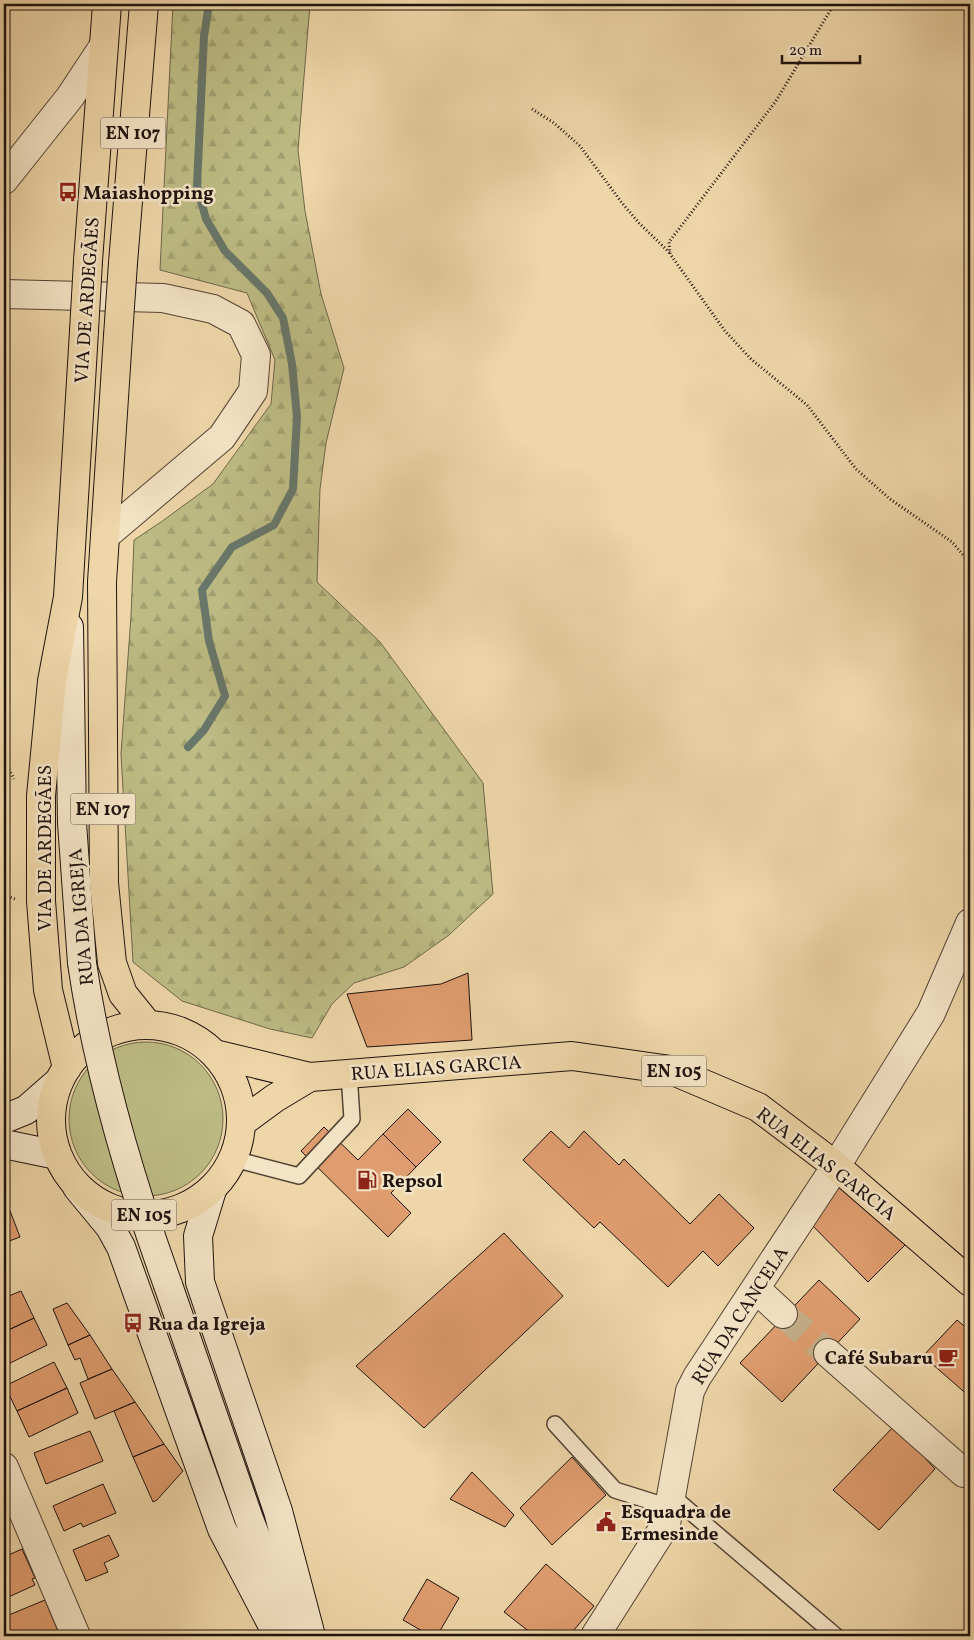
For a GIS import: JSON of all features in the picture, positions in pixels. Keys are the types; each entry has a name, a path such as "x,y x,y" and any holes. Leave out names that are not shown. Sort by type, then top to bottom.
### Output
{"main road":[{"name":"VIA DE ARDEGÃES","path":"72,823 68,597 88,260 106,4"},
{"name":"VIA DE ARDEGÃES","path":"72,823 102,582 123,263 144,4"},
{"path":"4,180 70,97 103,47"},
{"path":"4,294 163,298 213,310 241,324 256,355 253,391 222,437 105,536"},
{"name":"VIA DE ARDEGÃES","path":"102,582 104,883 112,963 123,994 148,1024"},
{"name":"VIA DE ARDEGÃES","path":"63,1075 48,990 41,901 41,796 52,681 68,597"},
{"name":"RUA DA IGREJA","path":"72,823 82,963 90,1018 116,1126 147,1229 248,1519 286,1614 297,1636"},
{"name":"RUA DA CANCELA","path":"595,1636 666,1524 690,1391 697,1377 836,1166 931,1013 970,923"},
{"name":"EN 105","path":"148,1024 173,1028 195,1039 215,1054 230,1074 239,1098 241,1123 234,1159 224,1176 212,1190 188,1207 159,1216 129,1215 101,1205 77,1187 57,1155 51,1131 52,1106 63,1075 73,1058 94,1040 120,1028 148,1024"},
{"name":"RUA ELIAS GARCIA","path":"215,1054 310,1077 572,1056 672,1070 758,1107 836,1166 970,1282"},
{"name":"EN 105","path":"4,1119 26,1110 63,1075"},
{"name":"RUA ELIAS GARCIA","path":"241,1123 275,1098 310,1077"},
{"path":"4,1144 57,1155"},
{"path":"77,1187 110,1227 121,1247 222,1529 278,1636"},
{"path":"212,1190 198,1236 200,1282 278,1511 311,1636"},
{"path":"756,1289 784,1314"},
{"path":"828,1353 964,1473"},
{"path":"4,1467 76,1636"}],"lane":[{"path":"234,1159 299,1176 352,1119 348,1074"},
{"path":"555,1424 616,1490 671,1502 836,1636"}],"path":[{"path":"670,254 669,242 776,101 834,4"},
{"path":"532,109 554,124 580,146 622,203 670,254 725,331 751,359 807,405 856,469 890,500 952,542 970,563"}],"green space":[{"path":"173,4 310,4 298,150 305,211 321,294 344,368 326,443 320,489 317,582 380,642 483,783 493,894 449,935 404,967 354,983 332,1004 312,1038 270,1029 182,1001 133,962 121,754 131,616 134,540 213,484 271,404 275,360 247,293 160,270"},
{"path":"146,1042 161,1043 175,1048 189,1055 200,1065 210,1076 217,1090 222,1104 222,1134 217,1148 210,1162 200,1173 189,1183 175,1190 161,1195 146,1196 131,1195 117,1190 103,1183 92,1173 82,1162 75,1148 70,1134 69,1119 70,1104 75,1090 82,1076 92,1065 103,1055 117,1048 131,1043"}],"building":[{"path":"468,973 472,1040 367,1047 347,994 441,984"},
{"path":"408,1109 441,1142 416,1167 383,1134"},
{"name":"Repsol","path":"324,1127 358,1160 383,1134 416,1167 391,1193 411,1213 388,1237 301,1151"},
{"path":"551,1131 569,1148 584,1131 619,1165 624,1159 690,1224 719,1194 754,1228 718,1266 703,1251 668,1287 600,1222 594,1228 523,1160"},
{"path":"837,1178 909,1241 868,1282 808,1221"},
{"path":"4,1195 20,1237 4,1243"},
{"path":"504,1233 563,1296 424,1428 356,1366"},
{"path":"819,1280 860,1319 782,1402 740,1363"},
{"path":"21,1291 34,1318 4,1332 4,1298"},
{"path":"67,1303 90,1335 68,1345 53,1309"},
{"path":"34,1318 47,1345 4,1366 4,1332"},
{"path":"957,1320 970,1331 970,1397 923,1356"},
{"path":"90,1335 112,1369 88,1379 80,1358 75,1360 68,1345"},
{"path":"54,1362 67,1388 17,1411 5,1386"},
{"path":"112,1369 135,1402 95,1419 80,1383"},
{"path":"67,1388 78,1413 29,1437 17,1411"},
{"path":"135,1402 164,1444 133,1457 114,1411"},
{"path":"895,1425 935,1469 879,1530 833,1490"},
{"path":"90,1431 103,1461 46,1484 34,1453"},
{"path":"164,1444 183,1471 153,1502 133,1457"},
{"path":"572,1457 606,1495 552,1545 520,1508"},
{"path":"472,1472 514,1515 505,1527 450,1499"},
{"path":"103,1484 116,1513 83,1527 81,1523 64,1531 53,1506"},
{"path":"109,1535 119,1556 104,1563 108,1572 86,1581 73,1550"},
{"path":"22,1549 35,1578 32,1579 35,1585 4,1599 4,1557"},
{"path":"546,1564 594,1606 569,1636 535,1636 504,1612"},
{"path":"427,1579 459,1598 437,1636 431,1636 403,1620"},
{"path":"45,1600 60,1636 4,1636 4,1617"}],"waterway":[{"path":"188,747 204,730 225,696 209,641 202,590 232,547 274,525 293,489 297,417 292,364 283,318 267,293 225,251 206,219 197,186 204,36 209,4"}],"tunnel":[{"path":"783,1314 828,1353"}],"place":[{"name":"Maiashopping","path":"68,192"},
{"name":"Repsol","path":"367,1180"},
{"name":"Rua da Igreja","path":"133,1323"},
{"name":"Café Subaru","path":"948,1357"},
{"name":"Esquadra de Ermesinde","path":"606,1522"}]}
